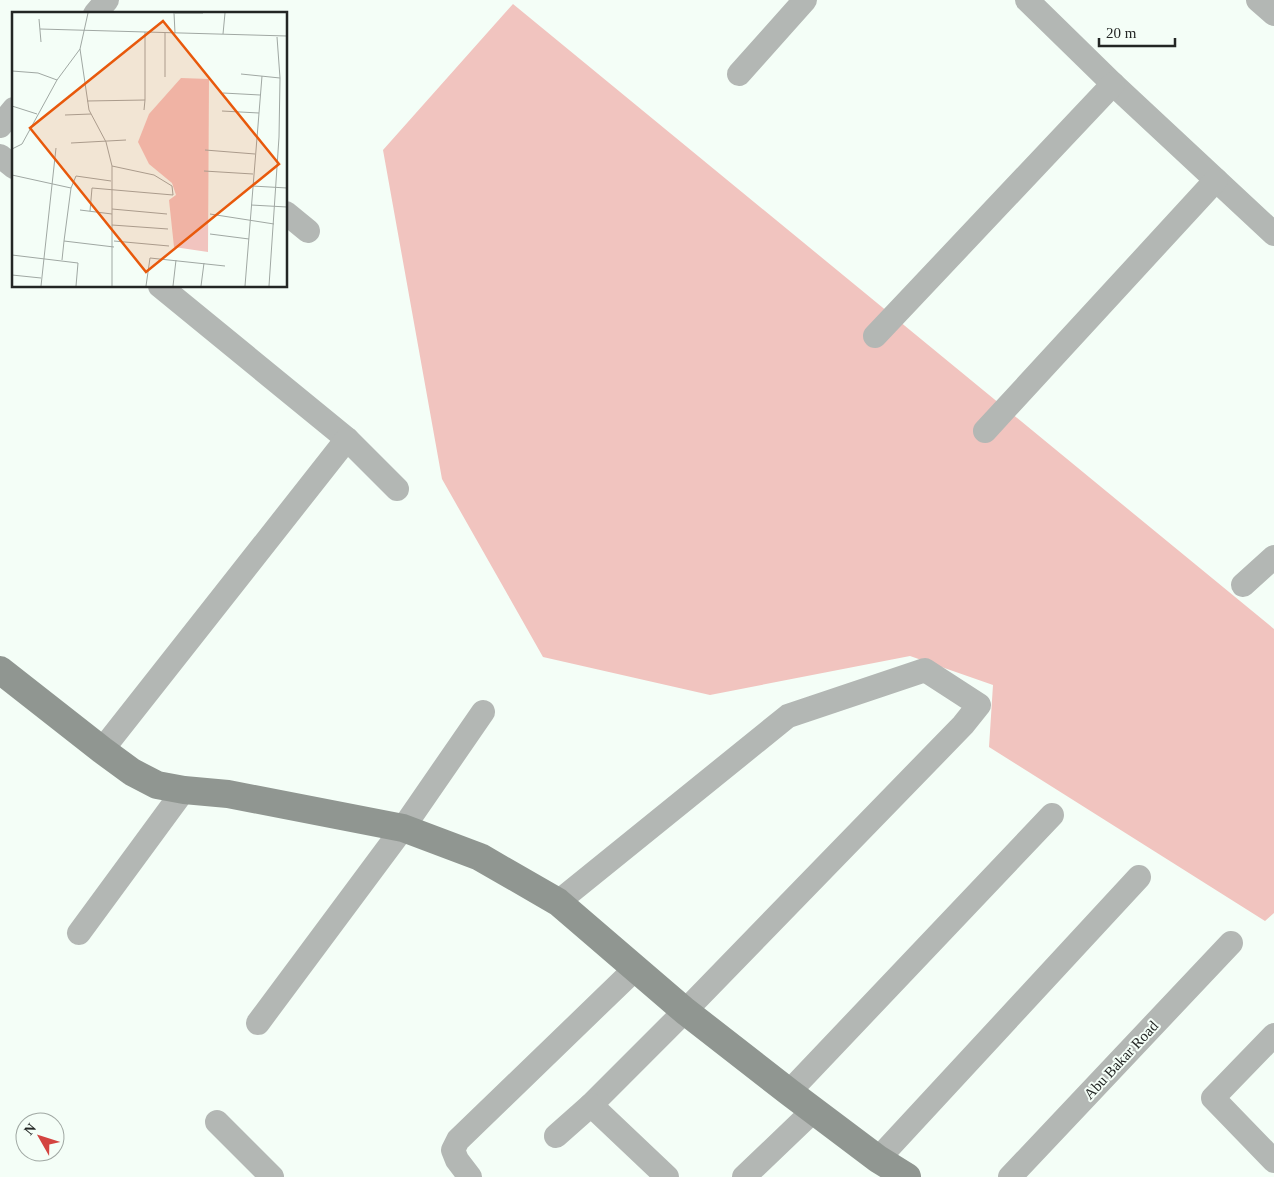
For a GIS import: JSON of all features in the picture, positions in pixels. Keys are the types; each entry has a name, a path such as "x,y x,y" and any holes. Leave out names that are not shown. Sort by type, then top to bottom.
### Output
{"street":[{"path":"97,12 107,0"},
{"path":"738,74 805,0"},
{"path":"1027,0 1113,84 1274,234"},
{"path":"1258,0 1274,14"},
{"path":"875,336 1113,84"},
{"path":"0,126 12,111"},
{"path":"0,156 12,165"},
{"path":"985,432 1216,180"},
{"path":"288,215 308,230"},
{"path":"162,288 347,438 397,489"},
{"path":"102,750 347,438"},
{"path":"1243,585 1274,557"},
{"path":"0,670 132,772 157,785 184,790 228,794 403,828 480,857 558,902 686,1011 878,1159 907,1177"},
{"path":"556,1136 686,1011 949,739 979,705 924,670 788,716 558,902"},
{"path":"258,1023 403,828 483,712"},
{"path":"79,933 184,790"},
{"path":"789,1092 1052,815"},
{"path":"878,1159 1139,878"},
{"name":"Abu Bakar Road","path":"1010,1177 1231,942"},
{"path":"470,1177 457,1160 453,1150 458,1140 635,969"},
{"path":"1274,1035 1213,1098 1274,1161"},
{"path":"591,1104 667,1177"},
{"path":"744,1177 813,1110"},
{"path":"217,1122 272,1177"}],"shaded area":[{"path":"513,4 1274,629 1274,913 1265,921 989,747 993,685 910,656 710,695 543,657 442,479 383,150"}]}
